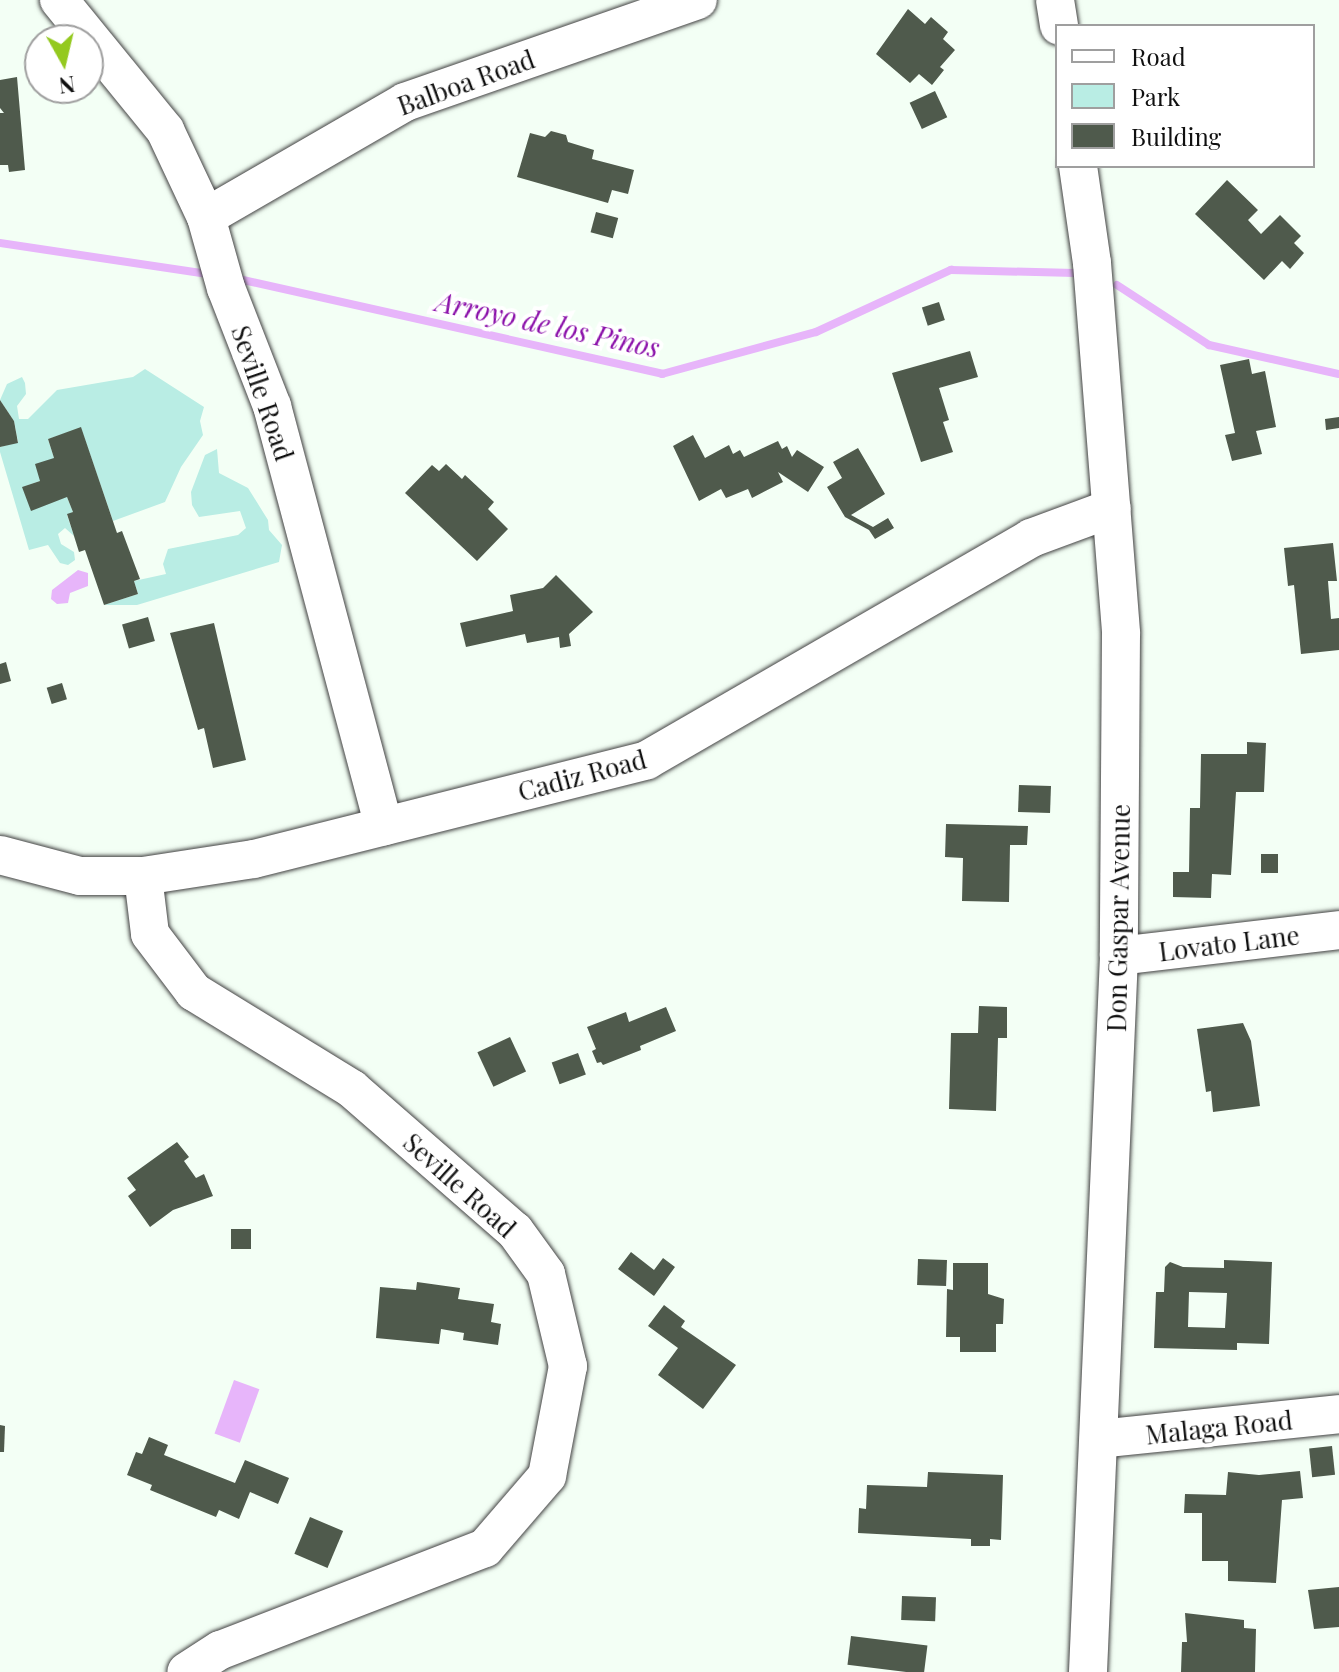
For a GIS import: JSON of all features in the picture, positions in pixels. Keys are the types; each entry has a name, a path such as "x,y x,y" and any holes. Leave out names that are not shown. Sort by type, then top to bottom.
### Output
{"street":[{"name":"Seville Road","path":"59,0 165,130 206,217 226,288 272,406 384,826"},
{"name":"Balboa Road","path":"206,217 405,102 698,0"},
{"path":"1055,0 1059,24"},
{"name":"Don Gaspar Avenue","path":"1078,168 1092,263 1121,634 1119,956 1088,1672"},
{"name":"Cadiz Road","path":"0,855 80,876 143,876 254,859 647,760 1031,538 1112,508"},
{"name":"Seville Road","path":"143,876 150,934 194,992 352,1089 515,1231 546,1274 568,1366 547,1476 485,1548 220,1650 186,1672"},
{"name":"Lovato Lane","path":"1119,956 1339,930"},
{"name":"Malaga Road","path":"1099,1439 1339,1414"}],"green space":[{"path":"145,369 204,407 200,421 203,435 181,467 165,502 113,521 81,428 48,439 54,458 40,481 23,487 67,497 73,512 67,515 74,536 65,528 58,534 61,544 74,552 75,560 68,565 60,563 48,545 29,550 0,452 0,447 18,442 14,421 0,400 7,384 22,377 26,394 17,406 19,419 28,419 57,390 133,377"},
{"path":"217,449 219,473 248,488 268,520 269,530 282,545 279,562 137,605 104,605 138,594 134,581 166,574 163,564 168,549 238,535 246,528 240,511 199,517 192,505 191,492 205,455"}],"shaded area":[{"path":"78,570 88,573 88,586 70,593 68,603 57,604 51,599 52,590"},
{"path":"234,1380 259,1389 240,1443 215,1434"}],"building":[{"path":"908,9 925,24 931,17 948,32 943,39 955,50 940,67 944,70 932,85 919,74 910,83 876,54"},
{"path":"17,77 25,170 9,172 8,165 0,165 0,113 4,113 0,108 0,80"},
{"path":"935,91 947,117 922,129 910,103"},
{"path":"551,131 566,135 568,142 594,150 592,159 634,170 628,194 612,190 608,203 517,177 530,133 545,137"},
{"path":"1227,180 1258,210 1248,220 1261,234 1280,215 1301,236 1294,243 1304,253 1290,269 1282,261 1264,280 1195,214"},
{"path":"596,212 618,218 613,238 591,232"},
{"path":"939,302 945,320 928,326 922,308"},
{"path":"970,351 978,377 939,388 949,420 943,422 953,452 921,462 892,373"},
{"path":"1249,359 1252,374 1265,371 1276,427 1256,431 1262,454 1232,461 1225,435 1235,433 1220,365"},
{"path":"0,400 14,421 18,443 0,447"},
{"path":"1339,417 1339,428 1326,430 1325,419"},
{"path":"81,427 117,533 122,531 140,579 134,581 138,594 104,605 85,550 79,552 67,514 73,512 67,497 31,511 22,487 40,481 35,464 54,458 48,439"},
{"path":"693,435 705,458 729,445 733,454 740,450 744,457 778,441 782,449 787,446 792,457 797,450 824,467 808,492 778,472 783,482 752,498 748,489 726,498 721,489 699,501 673,446"},
{"path":"858,448 885,494 851,515 873,527 888,518 894,528 875,539 869,530 845,517 827,487 842,478 833,462"},
{"path":"446,464 462,479 465,475 494,502 488,509 508,529 477,561 405,493 432,465 439,471"},
{"path":"1333,543 1337,581 1328,581 1331,619 1339,618 1339,650 1301,654 1294,585 1288,586 1284,548"},
{"path":"556,575 593,612 569,634 571,646 560,648 559,637 527,643 525,634 466,647 460,623 513,611 510,595 543,588"},
{"path":"148,617 155,641 129,648 122,624"},
{"path":"214,623 246,760 213,768 204,728 198,730 170,633"},
{"path":"6,662 11,681 0,684 0,664"},
{"path":"62,683 67,699 52,704 47,688"},
{"path":"1247,742 1266,743 1264,792 1236,792 1231,875 1212,874 1211,898 1173,897 1173,872 1189,872 1190,808 1200,808 1201,754 1247,754"},
{"path":"1019,785 1051,786 1050,813 1018,812"},
{"path":"946,824 1028,826 1027,845 1010,845 1009,902 962,901 963,858 945,857"},
{"path":"1261,854 1278,854 1278,873 1261,873"},
{"path":"979,1006 1007,1007 1007,1038 998,1038 996,1111 949,1109 951,1033 978,1033"},
{"path":"666,1007 676,1031 640,1046 641,1050 603,1065 597,1063 592,1051 596,1049 587,1027 626,1012 629,1022"},
{"path":"1243,1023 1251,1041 1260,1106 1213,1112 1211,1091 1206,1092 1197,1029"},
{"path":"510,1037 526,1071 493,1087 477,1052"},
{"path":"578,1053 586,1075 560,1084 552,1063"},
{"path":"177,1142 189,1157 184,1161 196,1178 204,1174 213,1196 173,1210 150,1227 128,1196 136,1190 127,1178"},
{"path":"231,1229 251,1229 251,1249 231,1249"},
{"path":"631,1252 654,1270 663,1258 675,1267 654,1296 618,1269"},
{"path":"918,1259 947,1260 946,1286 917,1285"},
{"path":"1224,1260 1272,1262 1269,1344 1237,1343 1237,1350 1154,1348 1156,1292 1164,1292 1165,1267 1170,1262 1183,1267 1224,1268","holes":["1189,1292 1227,1293 1225,1328 1188,1327"]},
{"path":"953,1263 988,1263 988,1294 1004,1299 1003,1324 996,1324 996,1352 960,1352 960,1337 946,1337 947,1289 953,1290"},
{"path":"417,1282 460,1288 458,1299 494,1304 491,1322 501,1324 498,1345 463,1340 464,1333 441,1329 439,1344 376,1338 380,1287 416,1290"},
{"path":"664,1305 685,1321 681,1327 736,1365 703,1409 658,1375 678,1348 648,1326"},
{"path":"0,1425 5,1426 4,1452 0,1452"},
{"path":"149,1437 168,1445 164,1455 235,1483 245,1460 289,1478 278,1504 250,1492 239,1519 219,1510 216,1517 150,1490 152,1485 127,1475 136,1452 142,1454"},
{"path":"1332,1446 1335,1475 1312,1477 1309,1448"},
{"path":"1300,1471 1303,1498 1282,1500 1276,1583 1228,1581 1228,1561 1202,1561 1202,1513 1184,1513 1185,1494 1226,1495 1228,1472 1259,1475"},
{"path":"928,1472 1003,1475 1001,1540 990,1539 990,1546 971,1546 971,1539 858,1533 859,1508 866,1509 867,1485 927,1487"},
{"path":"310,1517 343,1531 328,1568 294,1554"},
{"path":"1339,1587 1339,1627 1314,1629 1308,1590"},
{"path":"902,1596 936,1597 935,1621 901,1620"},
{"path":"1185,1613 1244,1620 1244,1628 1256,1629 1255,1672 1181,1672 1182,1642 1187,1642"},
{"path":"851,1636 927,1645 924,1672 847,1665"}],"waterway":[{"name":"Arroyo de los Pinos","path":"0,243 213,275"},
{"name":"Arroyo de los Pinos","path":"234,278 662,374 816,332 951,270 1075,273"},
{"name":"Arroyo de los Pinos","path":"1117,285 1209,345 1339,374"}]}
